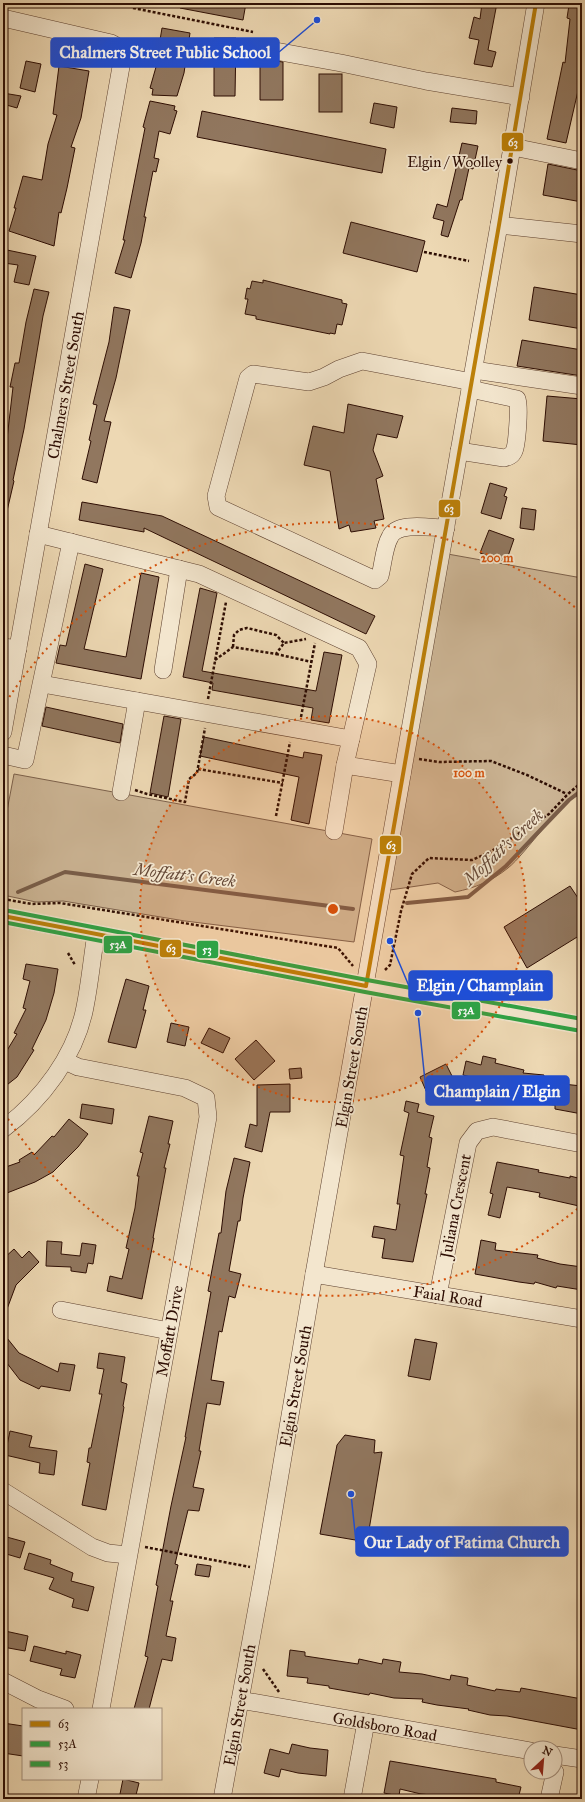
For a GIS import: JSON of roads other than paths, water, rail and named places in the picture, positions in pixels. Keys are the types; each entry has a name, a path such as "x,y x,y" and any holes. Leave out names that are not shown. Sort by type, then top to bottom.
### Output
{"street":[{"name":"Elgin Street South","path":"222,1799 264,1569 314,1274 472,380 536,3"},
{"name":"Chalmers Street South","path":"3,18 111,42 118,46 121,52 122,61 38,534 10,648 3,732"},
{"path":"254,47 521,97"},
{"path":"512,146 582,161"},
{"path":"499,225 582,234"},
{"path":"446,528 404,527 394,531 390,537 380,576 375,580 218,507 216,496 248,378 253,374 309,382 362,361 472,380 582,386"},
{"path":"459,451 504,458 509,457 515,450 519,408 517,400 472,380"},
{"path":"38,534 199,574 317,633 359,648 368,664 345,765 334,830"},
{"path":"3,755 26,760 71,542"},
{"path":"162,670 179,569"},
{"path":"42,684 351,739"},
{"path":"121,792 137,701"},
{"path":"345,765 402,774"},
{"path":"3,916 366,986 580,1021"},
{"path":"3,1129 18,1118 42,1092 65,1060 76,1037 85,1008 96,934"},
{"name":"Moffatt Drive","path":"65,1060 78,1067 185,1088 206,1098 208,1118 101,1708"},
{"name":"Juliana Crescent","path":"438,1294 468,1143 477,1131 493,1127 582,1144"},
{"name":"Faial Road","path":"314,1274 582,1319"},
{"path":"61,1310 169,1331"},
{"path":"3,1491 92,1547 108,1553 129,1550"},
{"path":"3,1681 38,1699 62,1708"},
{"name":"Goldsboro Road","path":"240,1700 523,1750"},
{"path":"352,1799 366,1722"},
{"path":"563,1762 582,1759"},
{"path":"86,1799 90,1780"},
{"path":"549,1799 553,1780"}],"waterway":[{"name":"Moffatt's Creek","path":"407,903 468,897 506,866 569,800 582,790"},
{"name":"Moffatt's Creek","path":"18,892 65,872 353,909"}],"place":[{"name":"Chalmers Street Public School","path":"317,20"},
{"name":"Elgin / Woolley","path":"510,161"},
{"name":"Elgin / Champlain","path":"390,941"},
{"name":"Champlain / Elgin","path":"418,1013"},
{"name":"Our Lady of Fatima Church","path":"351,1494"}]}
